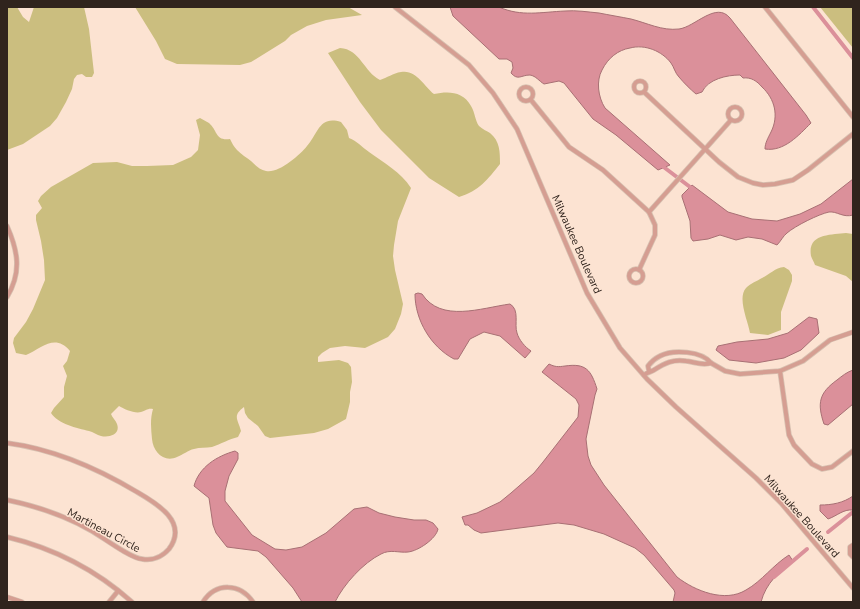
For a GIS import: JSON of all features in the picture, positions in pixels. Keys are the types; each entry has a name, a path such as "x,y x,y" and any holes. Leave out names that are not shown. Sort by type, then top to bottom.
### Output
{"street":[{"name":"Milwaukee Boulevard","path":"395,7 469,65 497,99 517,129 587,293 620,348 676,407 756,478 781,503 853,588"},
{"path":"765,7 853,117"},
{"path":"644,92 705,150 731,172 745,180 763,185 787,182 800,176 853,134"},
{"path":"531,100 569,147 603,170 649,212 655,225 655,236 639,270"},
{"path":"649,212 731,120"},
{"path":"7,226 14,246 17,264 14,282 7,297"},
{"path":"649,371 648,366 660,356 673,352 688,353 707,358 711,363 725,371 740,374 780,371 803,361 830,340 853,332"},
{"path":"686,360 688,353"},
{"path":"644,375 668,362 686,360 706,365 711,363"},
{"path":"780,371 788,435 791,441 812,464 817,467 827,469 832,467 853,451"},
{"name":"Martineau Circle","path":"7,443 62,456 99,471 122,483 154,502 166,512 172,520 175,531 171,546 163,554 153,559 141,559 132,556 91,530 69,520 45,510 7,500"},
{"path":"7,537 44,548 71,560 104,580 132,602"},
{"path":"853,545 849,550 853,557"},
{"path":"203,602 211,592 218,589 232,587 242,590 253,602"},
{"path":"109,602 118,591"},
{"path":"7,597 22,602"}],"shaded area":[{"path":"7,7 17,7 23,17 29,22 34,7 84,7 89,29 94,73 92,77 86,77 82,74 77,75 74,79 72,89 66,102 57,118 50,126 23,144 7,150"},
{"path":"135,7 348,7 362,15 326,20 307,26 251,62 240,65 177,64 165,59"},
{"path":"450,7 499,7 523,13 569,11 599,13 631,19 667,29 679,29 685,27 705,16 718,12 730,18 811,123 791,142 779,148 765,149 775,120 775,114 773,102 756,81 749,78 743,78 740,75 724,77 713,81 702,92 696,94 687,86 671,63 663,55 653,50 641,47 626,49 614,55 604,66 600,74 598,84 599,94 605,108 670,165 658,170 616,135 593,119 564,83 559,81 544,84 536,77 530,75 516,77 513,75 511,73 513,68 512,62 507,59 499,59 453,16"},
{"path":"820,7 853,7 853,48"},
{"path":"340,48 347,49 357,56 370,72 380,80 395,73 411,73 434,94 445,92 455,93 464,97 472,108 479,126 490,133 498,143 500,164 478,188 459,197 429,178 381,130 360,102 328,53"},
{"path":"200,118 212,126 219,137 230,139 237,150 258,167 266,171 276,170 288,163 307,146 323,123 334,121 341,122 347,130 349,138 357,142 397,172 411,188 398,221 393,256 403,304 395,329 388,337 365,348 345,346 330,348 318,357 318,362 339,360 348,363 351,367 352,382 350,402 346,419 328,429 314,433 270,438 265,436 258,426 248,418 244,407 237,415 237,421 241,431 238,437 212,447 196,448 177,457 168,459 160,455 154,448 151,424 153,409 136,412 119,406 111,414 117,424 117,431 113,435 107,437 74,427 58,420 51,413 64,397 64,387 67,376 63,366 67,361 70,351 59,343 54,343 43,346 26,355 16,353 13,343 14,338 26,322 33,309 45,280 44,260 36,220 36,215 42,208 38,201 41,196 51,187 93,163 117,162 132,166 173,165 191,157 198,150 200,135 196,120"},
{"path":"853,179 853,215 846,216 829,212 819,215 791,230 777,245 762,239 748,237 736,240 720,235 708,239 693,241 691,238 690,221 682,195 692,185 728,212 752,219 777,221 800,214 821,204"},
{"path":"846,233 853,234 853,282 846,276 815,265 811,256 811,248 817,239 828,235"},
{"path":"784,267 789,270 792,275 792,281 781,312 781,330 768,335 750,333 743,303 746,288 775,270"},
{"path":"415,294 422,294 430,303 451,311 474,310 510,304 516,313 516,329 518,336 522,343 531,351 525,358 500,336 484,332 470,339 458,359 454,359 438,347 421,323"},
{"path":"809,317 817,319 819,333 801,350 784,358 756,363 729,360 716,350 718,346 737,342 768,339 788,333"},
{"path":"549,364 560,367 572,365 583,367 590,373 597,389 586,439 588,456 591,465 604,485 677,577 692,587 710,594 738,594 752,586 789,555 793,561 778,574 766,589 761,602 673,602 675,593 674,590 644,555 635,548 604,534 574,525 558,523 481,533 468,525 465,525 462,517 477,513 500,502 534,473 578,417 579,405 576,399 542,372"},
{"path":"853,370 853,404 828,425 824,424 820,404 823,394 831,385 845,374"},
{"path":"235,451 238,453 238,459 229,476 225,491 225,501 252,535 275,549 286,550 302,547 326,533 354,509 367,507 379,513 395,517 426,520 433,523 438,529 437,533 426,544 412,551 391,551 374,558 361,568 343,588 335,602 302,602 293,588 266,557 258,551 227,547 216,533 213,525 209,498 194,486 196,479 204,468 215,459"},
{"path":"853,496 853,510 843,512 828,519 820,511 820,505 837,503"}],"waterway":[{"path":"813,7 853,58"},
{"path":"661,165 694,190"},
{"path":"828,532 853,512"},
{"path":"774,577 807,549"}]}
